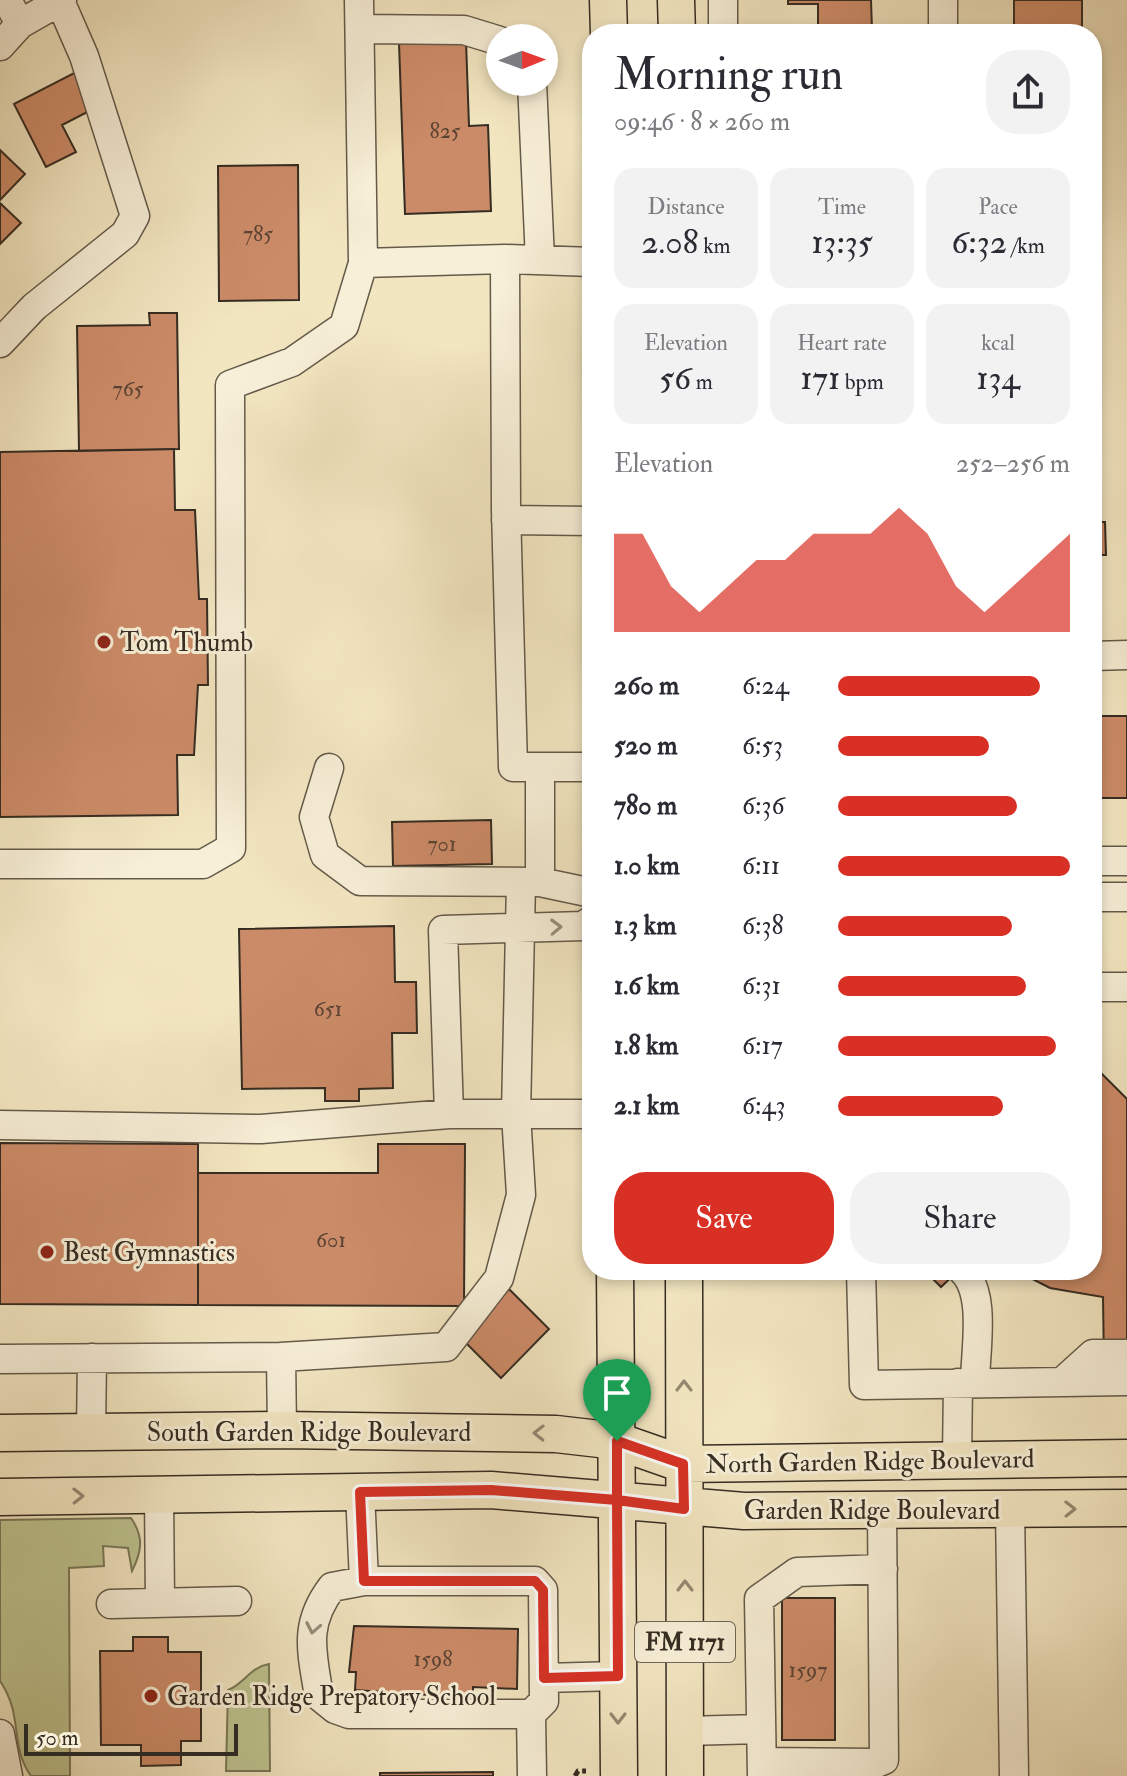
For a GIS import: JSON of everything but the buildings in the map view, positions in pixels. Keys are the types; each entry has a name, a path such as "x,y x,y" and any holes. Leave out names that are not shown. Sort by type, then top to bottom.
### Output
{"main road":[{"path":"608,0 609,24"},
{"path":"676,0 677,24"},
{"name":"FM 1171","path":"602,1774 618,1676 615,1280"},
{"name":"FM 1171","path":"684,1280 685,1776"},
{"name":"South Garden Ridge Boulevard","path":"0,1433 282,1430 556,1434 617,1441"},
{"name":"North Garden Ridge Boulevard","path":"617,1441 683,1464 1127,1458"},
{"path":"0,1497 491,1490 617,1500"},
{"name":"Garden Ridge Boulevard","path":"617,1500 684,1509 1127,1508"}],"street":[{"path":"0,864 203,864 231,848 230,385 292,362 344,326 363,263 359,0"},
{"path":"723,0 723,24"},
{"path":"943,0 943,24"},
{"path":"0,46 14,12 61,1 84,56 135,216 125,234 34,307 0,343"},
{"path":"360,29 464,30 486,37"},
{"path":"533,96 540,260"},
{"path":"363,263 505,259 582,262"},
{"path":"505,259 506,520 513,767 582,767"},
{"path":"506,520 582,521"},
{"path":"1102,656 1127,655"},
{"path":"0,1359 281,1357 446,1347 499,1278 521,1195 516,1114 518,929 530,882 540,767"},
{"path":"329,768 314,817 325,855 360,881 530,882 582,891"},
{"path":"1102,861 1127,861"},
{"path":"1102,897 1127,897"},
{"path":"449,1114 443,930 582,926"},
{"path":"1102,987 1127,987"},
{"path":"0,1125 261,1129 449,1114 582,1114"},
{"path":"861,1280 864,1385 1127,1381"},
{"path":"957,1460 976,1303 971,1280"},
{"path":"1062,1382 1093,1354 1127,1354"},
{"path":"281,1357 282,1430"},
{"path":"91,1432 92,1358"},
{"path":"360,1492 364,1581"},
{"path":"159,1495 160,1603"},
{"path":"1010,1509 1014,1776"},
{"path":"882,1510 883,1569 884,1760 877,1763 762,1769 762,1595 797,1572 883,1569"},
{"path":"364,1581 535,1581 543,1590 544,1678 544,1701 531,1714 349,1714 335,1709 319,1696 310,1638 318,1606 332,1587 364,1581"},
{"path":"111,1604 237,1601"},
{"path":"544,1678 618,1676"},
{"path":"531,1714 532,1776"},
{"path":"685,1731 761,1729"}],"path":[{"path":"575,1776 578,1771 602,1774"}],"green space":[{"path":"131,1518 140,1544 132,1571 128,1548 103,1546 104,1566 69,1568 70,1776 31,1776 20,1753 12,1706 0,1681 0,1520"},
{"path":"269,1664 270,1771 226,1771 228,1690 257,1668"}],"place":[{"name":"Tom Thumb","path":"104,642"},
{"name":"Best Gymnastics","path":"47,1252"},
{"name":"Garden Ridge Prepatory School","path":"151,1696"}],"route":[{"path":"617,1441 617,1500 491,1490 360,1492 364,1581 535,1581 543,1590 544,1678 618,1676 617,1500 684,1509 683,1464 617,1441"}]}
